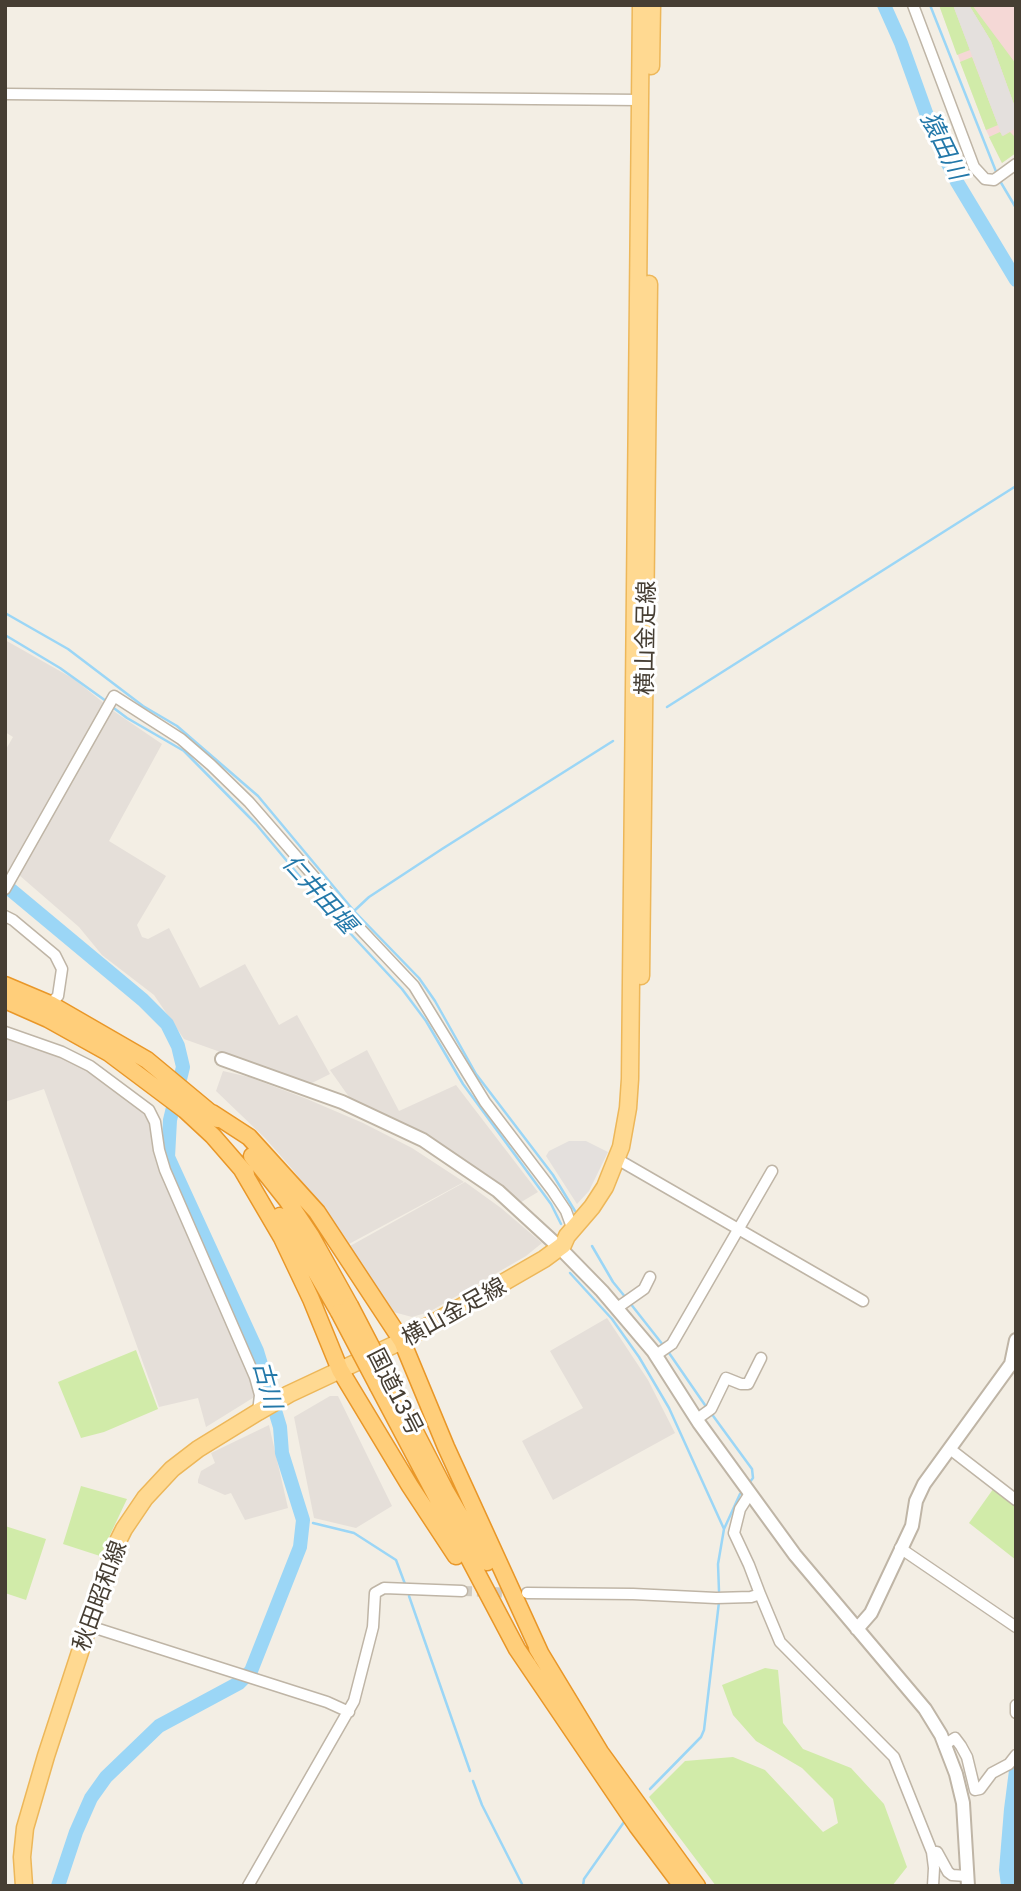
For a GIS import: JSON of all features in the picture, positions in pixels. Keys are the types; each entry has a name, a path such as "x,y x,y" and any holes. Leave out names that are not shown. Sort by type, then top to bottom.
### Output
{"highway":[{"name":"国道13号","path":"5,985 50,1004 120,1043 171,1078 345,1309"},
{"name":"国道13号","path":"5,1000 48,1018 79,1036 166,1094 212,1113 243,1145 287,1200 311,1236 345,1309 517,1649 637,1826 682,1886"},
{"path":"212,1113 249,1138 317,1212 402,1341 494,1556 542,1657"},
{"path":"241,1168 282,1238 340,1370 410,1486 517,1649"},
{"name":"国道13号","path":"383,1382 600,1752 697,1886"}],"main road":[{"name":"横山金足線","path":"340,1370 402,1341 522,1274 561,1246 597,1200 621,1161 630,1079 641,5"},
{"name":"横山金足線","path":"561,1246 573,1243 596,1217 612,1192 637,1116 640,1065 652,5"},
{"name":"秋田昭和線","path":"24,1886 22,1857 25,1828 113,1551 124,1528 145,1498 180,1462 289,1394 340,1370"}],"street":[{"path":"913,5 974,167 985,179 998,177 1016,164"},
{"path":"5,94 640,100"},
{"path":"8,884 114,696 181,739 249,802 349,917 414,986 485,1102 566,1211 573,1230"},
{"path":"5,916 44,945 59,962 62,969 58,996 50,1004"},
{"path":"5,1032 62,1052 90,1066 149,1110 155,1122 165,1170 255,1377 261,1395 258,1412"},
{"path":"222,1059 342,1102 423,1140 498,1191 624,1303 662,1352 704,1414 749,1495 795,1555 925,1709 956,1774 963,1803 967,1881 948,1872 937,1852 932,1852"},
{"path":"621,1161 863,1301"},
{"path":"662,1352 772,1171"},
{"path":"624,1303 644,1289 650,1277"},
{"path":"858,1629 870,1613 912,1526 916,1501 924,1484 1011,1364 1016,1340"},
{"path":"704,1414 726,1378 748,1384 761,1358"},
{"path":"950,1449 1016,1500"},
{"path":"749,1495 740,1509 734,1533 780,1642 894,1757 932,1852 933,1886"},
{"path":"900,1548 1016,1628"},
{"path":"248,1886 355,1701 373,1627 375,1593 383,1588 462,1591"},
{"path":"527,1593 716,1598 751,1597 760,1594"},
{"path":"89,1626 349,1712"},
{"path":"1016,1705 1016,1713"},
{"path":"944,1745 955,1738 961,1746 975,1790 980,1789 992,1773 1009,1764 1016,1755"}],"shaded area":[{"path":"939,5 1016,5 1016,152 1002,163 986,130"},
{"path":"953,5 969,5 991,41 1016,110 1016,128 1002,136"},
{"path":"5,640 74,679 105,704 10,874 5,870 5,751 13,737 5,732"},
{"path":"112,710 162,744 109,841 166,876 137,925 142,937 148,939 169,928 200,988 245,964 279,1025 297,1015 330,1074 310,1084 184,1039 154,995 102,955 79,927 19,875"},
{"path":"5,1035 62,1055 90,1069 147,1111 152,1120 156,1151 243,1356 256,1396 206,1427 198,1398 159,1407 44,1089 5,1102"},
{"path":"367,1050 399,1111 456,1085 538,1192 518,1204 354,1104 330,1070"},
{"path":"223,1071 249,1077 363,1123 412,1148 464,1182 349,1244 293,1170 265,1138 216,1091"},
{"path":"569,1141 586,1141 608,1152 589,1191 577,1204 546,1156 549,1151"},
{"path":"465,1182 542,1243 526,1256 429,1312 412,1317 386,1310 350,1246"},
{"path":"607,1318 648,1380 675,1433 553,1500 522,1441 583,1408 550,1351"},
{"path":"330,1396 338,1396 392,1506 356,1528 314,1518 294,1417"},
{"path":"269,1425 288,1508 245,1520 231,1493 225,1495 198,1483 198,1480 201,1471 215,1463 211,1453"}],"green space":[{"path":"939,5 953,5 970,50 957,55"},
{"path":"969,5 972,5 1016,64 1016,110 991,41"},
{"path":"972,57 998,125 986,130 960,62"},
{"path":"1000,132 1003,136 1010,132 1016,138 1016,153 1002,163 989,137"},
{"path":"136,1350 158,1409 104,1432 81,1438 58,1382"},
{"path":"996,1485 1016,1500 1016,1560 969,1523"},
{"path":"81,1486 127,1499 100,1556 63,1544"},
{"path":"5,1526 46,1539 26,1600 5,1593"},
{"path":"765,1668 778,1670 783,1723 803,1749 851,1768 884,1804 907,1867 892,1886 716,1886 649,1797 685,1761 733,1757 765,1770 823,1832 838,1823 833,1799 802,1768 756,1741 733,1715 722,1685"}],"water":[{"path":"1016,1756 1016,1886 1001,1886 999,1870 1004,1809 1009,1770"}],"waterway":[{"name":"猿田川","path":"884,5 901,43 934,135 957,182 1016,280"},
{"path":"930,5 997,174"},
{"path":"1000,181 1016,208"},
{"path":"667,707 1016,486"},
{"path":"5,613 68,649 143,706 177,726 258,796 354,911 419,978 476,1074 553,1175 575,1211"},
{"name":"仁井田堰","path":"5,635 60,668 106,701"},
{"name":"仁井田堰","path":"111,706 184,751 256,824 322,903 402,989 426,1021 463,1084 551,1204 561,1224"},
{"path":"354,911 369,897 442,849 613,741"},
{"name":"古川","path":"5,885 143,1000 167,1024 178,1046 183,1067 170,1120 168,1157 257,1351 280,1427 282,1453 303,1520 300,1547 251,1671 239,1683 159,1726 106,1777 91,1798 76,1832 58,1886"},
{"path":"592,1246 613,1282 626,1298"},
{"path":"570,1273 612,1319 639,1357 669,1408 724,1529"},
{"path":"630,1303 663,1345"},
{"path":"667,1350 707,1408"},
{"path":"711,1413 752,1469 753,1478 749,1483"},
{"path":"719,1591 718,1564 724,1529 740,1494"},
{"path":"313,1523 354,1533 396,1560 405,1584"},
{"path":"409,1596 470,1771"},
{"path":"650,1789 701,1737 704,1730 719,1602"},
{"path":"473,1781 482,1805 523,1886"},
{"path":"583,1886 584,1879 624,1822"}],"tunnel":[{"path":"462,1591 517,1593"}]}
